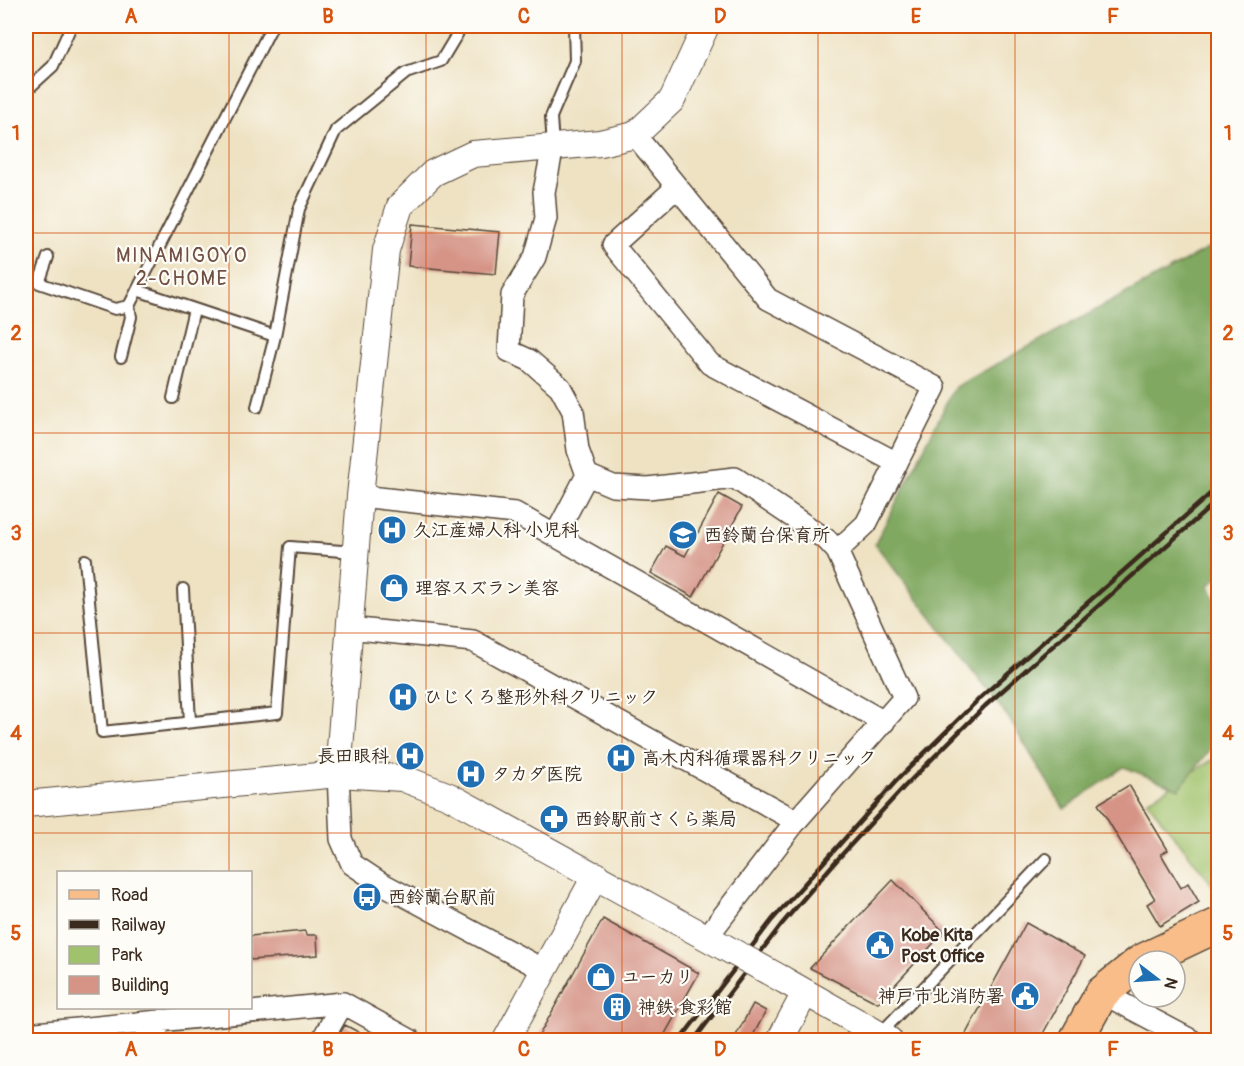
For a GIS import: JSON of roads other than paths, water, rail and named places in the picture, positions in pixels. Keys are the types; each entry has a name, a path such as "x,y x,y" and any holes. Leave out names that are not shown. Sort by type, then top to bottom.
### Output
{"main road":[{"path":"1167,949 1218,925"},
{"path":"1076,1041 1102,993 1127,973"}],"street":[{"path":"544,970 379,882 352,864 341,839 338,774 349,628 360,496 386,250 400,206 433,173 473,154 600,143 635,135 672,100 706,26"},
{"path":"635,135 768,299 936,387 866,525 837,551"},
{"path":"553,146 544,192 546,218 535,257 512,295 509,351 529,360 560,387 573,411 578,450 587,475 613,486 648,488 735,478 827,540 837,551 904,698 796,821 716,942"},
{"path":"677,187 613,245 710,364 897,463"},
{"path":"555,536 587,475"},
{"path":"360,496 515,513 884,722"},
{"path":"349,628 473,641 796,821"},
{"path":"26,804 338,774 402,778 449,796 596,875 884,1038"},
{"path":"506,1041 596,875"},
{"path":"780,1041 805,993"},
{"path":"1102,993 1191,1041"},
{"path":"322,1041 343,1003"},
{"path":"26,1034 343,1003 410,1041"},
{"path":"151,1041 162,1020"}],"lane":[{"path":"26,88 30,87 52,66 71,26"},
{"path":"121,357 131,317 129,306 272,26"},
{"path":"257,407 275,336 299,208 336,130 406,73 441,61 462,26"},
{"path":"553,146 551,117 575,61 574,26"},
{"path":"48,257 39,283 115,309 129,306"},
{"path":"137,290 275,336"},
{"path":"173,398 194,309"},
{"path":"85,560 102,732 277,713 290,547 356,552"},
{"path":"183,589 190,722"},
{"path":"884,1038 1046,859"}],"railway":[{"path":"680,1040 772,920 898,779 980,698 1218,487"},
{"path":"694,1040 781,925 904,787 985,706 1218,500"}],"place":[{"name":"久江産婦人科 小児科","path":"392,530"},
{"name":"西鈴蘭台保育所","path":"683,535"},
{"name":"理容スズラン美容","path":"394,588"},
{"name":"ひじくろ整形外科クリニック","path":"403,697"},
{"name":"長田眼科","path":"410,756"},
{"name":"高木内科循環器科クリニック","path":"621,758"},
{"name":"タカダ医院","path":"471,774"},
{"name":"西鈴駅前さくら薬局","path":"554,819"},
{"name":"西鈴蘭台駅前","path":"367,897"},
{"name":"Kobe Kita Post Office","path":"880,945"},
{"name":"ユーカリ","path":"601,977"},
{"name":"神戸市北消防署","path":"1025,996"},
{"name":"神鉄 食彩館","path":"617,1007"}],"district":[{"name":"MINAMIGOYO 2-CHOME","path":"182,266"}]}
